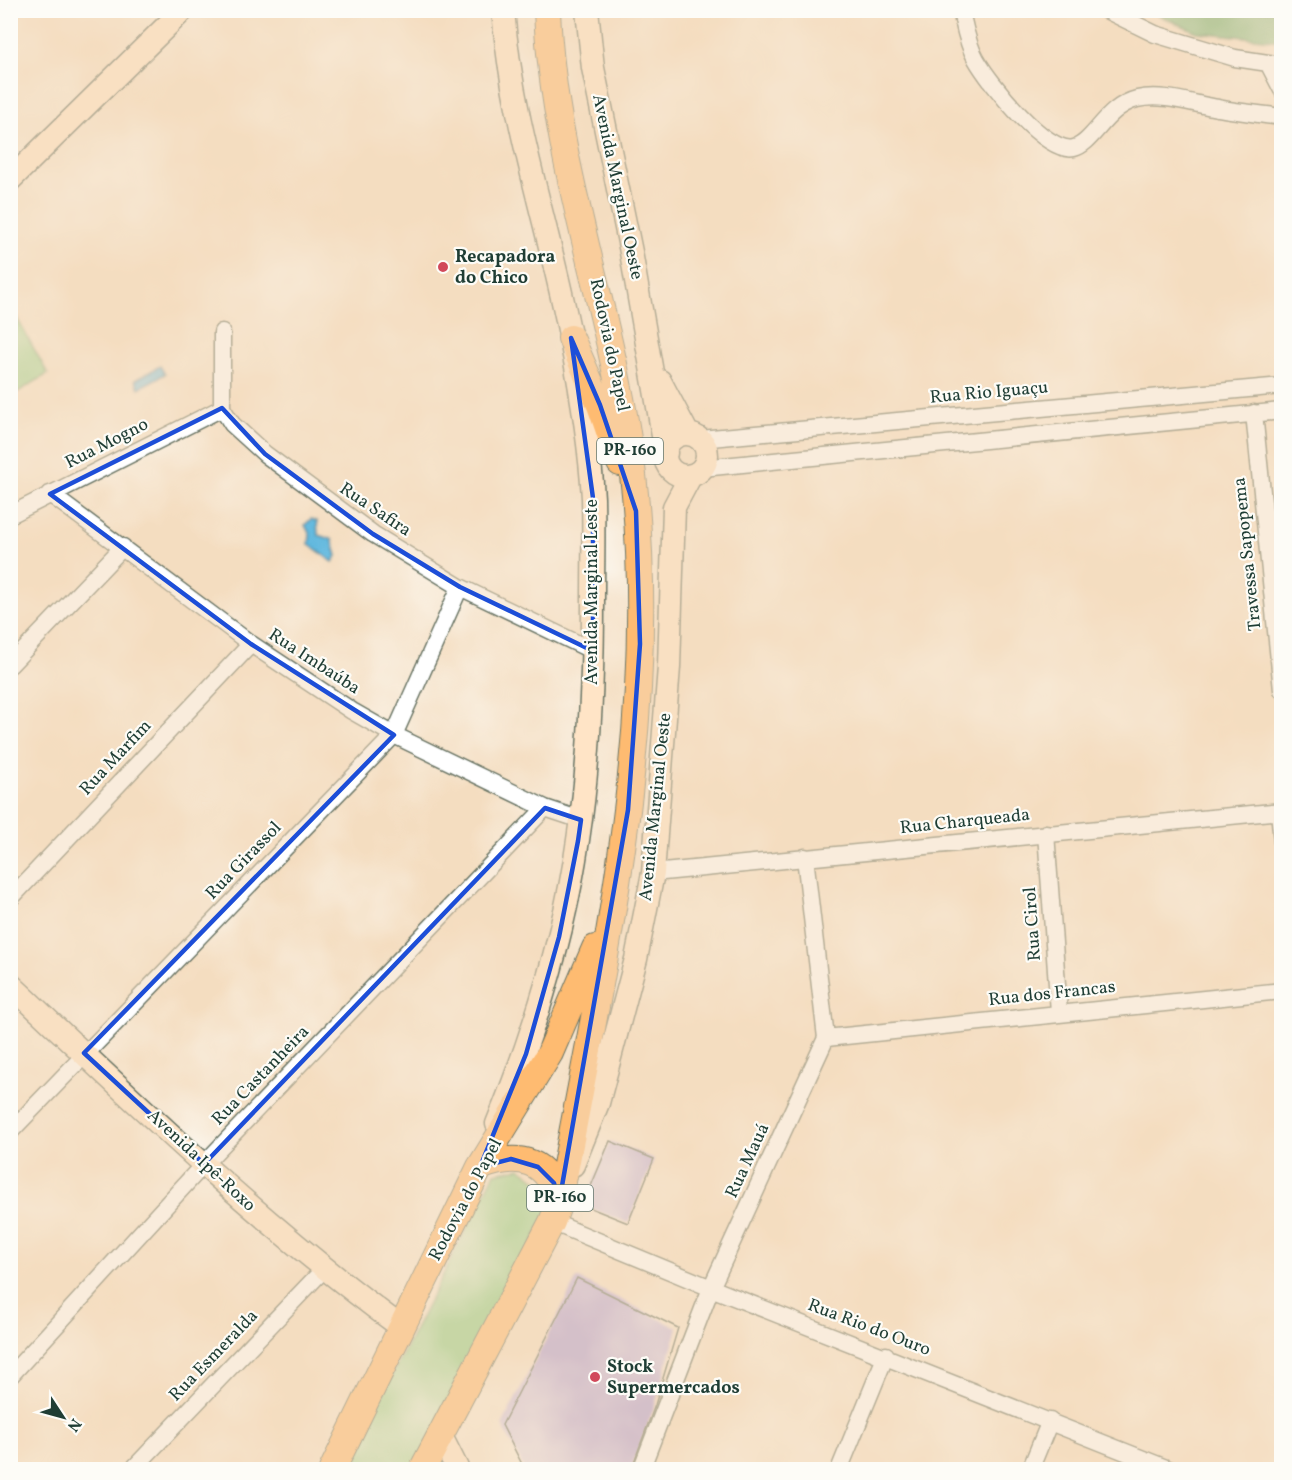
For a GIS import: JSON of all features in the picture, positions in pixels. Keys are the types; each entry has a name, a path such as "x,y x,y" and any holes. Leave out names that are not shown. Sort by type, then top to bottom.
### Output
{"main road":[{"path":"10,180 183,10"},
{"name":"Avenida Marginal Leste","path":"480,1167 525,1054 559,938 581,820 593,651 592,498 571,338 528,165 506,52 503,10"},
{"name":"Rodovia do Papel","path":"422,1470 555,1212 615,898 637,737 639,559 624,408 564,146 548,50 547,10"},
{"name":"Avenida Marginal Oeste","path":"587,11 593,68 631,252 666,453 673,470 685,475 697,471"},
{"path":"571,338 600,405 636,511"},
{"name":"Avenida Marginal Oeste","path":"555,1212 598,1103 636,959 653,873 669,667 674,507 707,456 650,363"},
{"path":"666,453 675,437 694,436"},
{"name":"Rodovia do Papel","path":"334,1467 480,1167 550,1053 615,898"},
{"name":"Avenida Ipê-Roxo","path":"10,984 238,1197 324,1269 401,1326"},
{"path":"480,1167 511,1159 538,1167 554,1183 555,1212"},
{"path":"440,1434 458,1470"}],"street":[{"path":"1106,10 1155,34 1235,58 1275,64 1281,90"},
{"path":"963,20 967,39 976,60 1041,137 1059,147 1073,148 1086,141 1098,125 1117,107 1138,99 1165,98 1281,117"},
{"path":"222,333 222,408"},
{"name":"Rua Rio Iguaçu","path":"694,436 1281,386"},
{"name":"Rua Mogno","path":"10,515 222,408"},
{"name":"Rua Safira","path":"222,408 248,440 373,534 460,587 593,651"},
{"path":"697,471 1281,411"},
{"name":"Travessa Sapopema","path":"1254,413 1281,690"},
{"name":"Rua Imbaúba","path":"51,494 251,644 352,711 394,735 545,808 581,820"},
{"path":"10,665 123,547"},
{"name":"Rua Girassol","path":"10,1132 394,735 460,587"},
{"name":"Rua Marfim","path":"10,899 251,644"},
{"name":"Rua Castanheira","path":"10,1376 204,1164 545,808"},
{"path":"1280,811 1281,842"},
{"name":"Rua Charqueada","path":"653,873 1280,811"},
{"name":"Rua Cirol","path":"1046,833 1059,1012"},
{"path":"805,857 826,1038"},
{"name":"Rua dos Francas","path":"826,1038 1059,1012 1281,991"},
{"name":"Rua Mauá","path":"641,1470 711,1288 826,1038"},
{"name":"Rua Rio do Ouro","path":"555,1212 711,1288 886,1355 1171,1470"},
{"name":"Rua Esmeralda","path":"132,1470 324,1269"},
{"path":"839,1470 886,1355"},
{"path":"1030,1470 1050,1421"}],"highlighted area":[{"path":"571,338 600,405 636,511 640,644 628,810 559,1203 554,1183 538,1167 511,1159 480,1167 526,1054 559,937 578,841 581,820 545,808 204,1164 84,1053 394,735 251,644 50,494 222,408 265,454 373,534 460,587 593,651 593,498"}],"green space":[{"path":"1149,11 1281,11 1281,41 1197,32"},
{"path":"11,315 15,315 48,374 11,396"},
{"path":"520,1168 557,1195 415,1469 352,1469 349,1461 351,1455 495,1173"}],"water":[{"path":"160,366 165,374 139,388 135,380"},
{"path":"311,519 317,521 318,535 332,539 337,556 333,562 309,544 310,535 305,525"}],"building":[{"path":"610,1141 654,1159 628,1223 583,1205"},
{"name":"Stock Supermercados","path":"577,1278 678,1328 655,1405 631,1470 525,1470 502,1425"}],"place":[{"name":"Recapadora do Chico","path":"443,267"},
{"name":"Stock Supermercados","path":"595,1377"}]}
